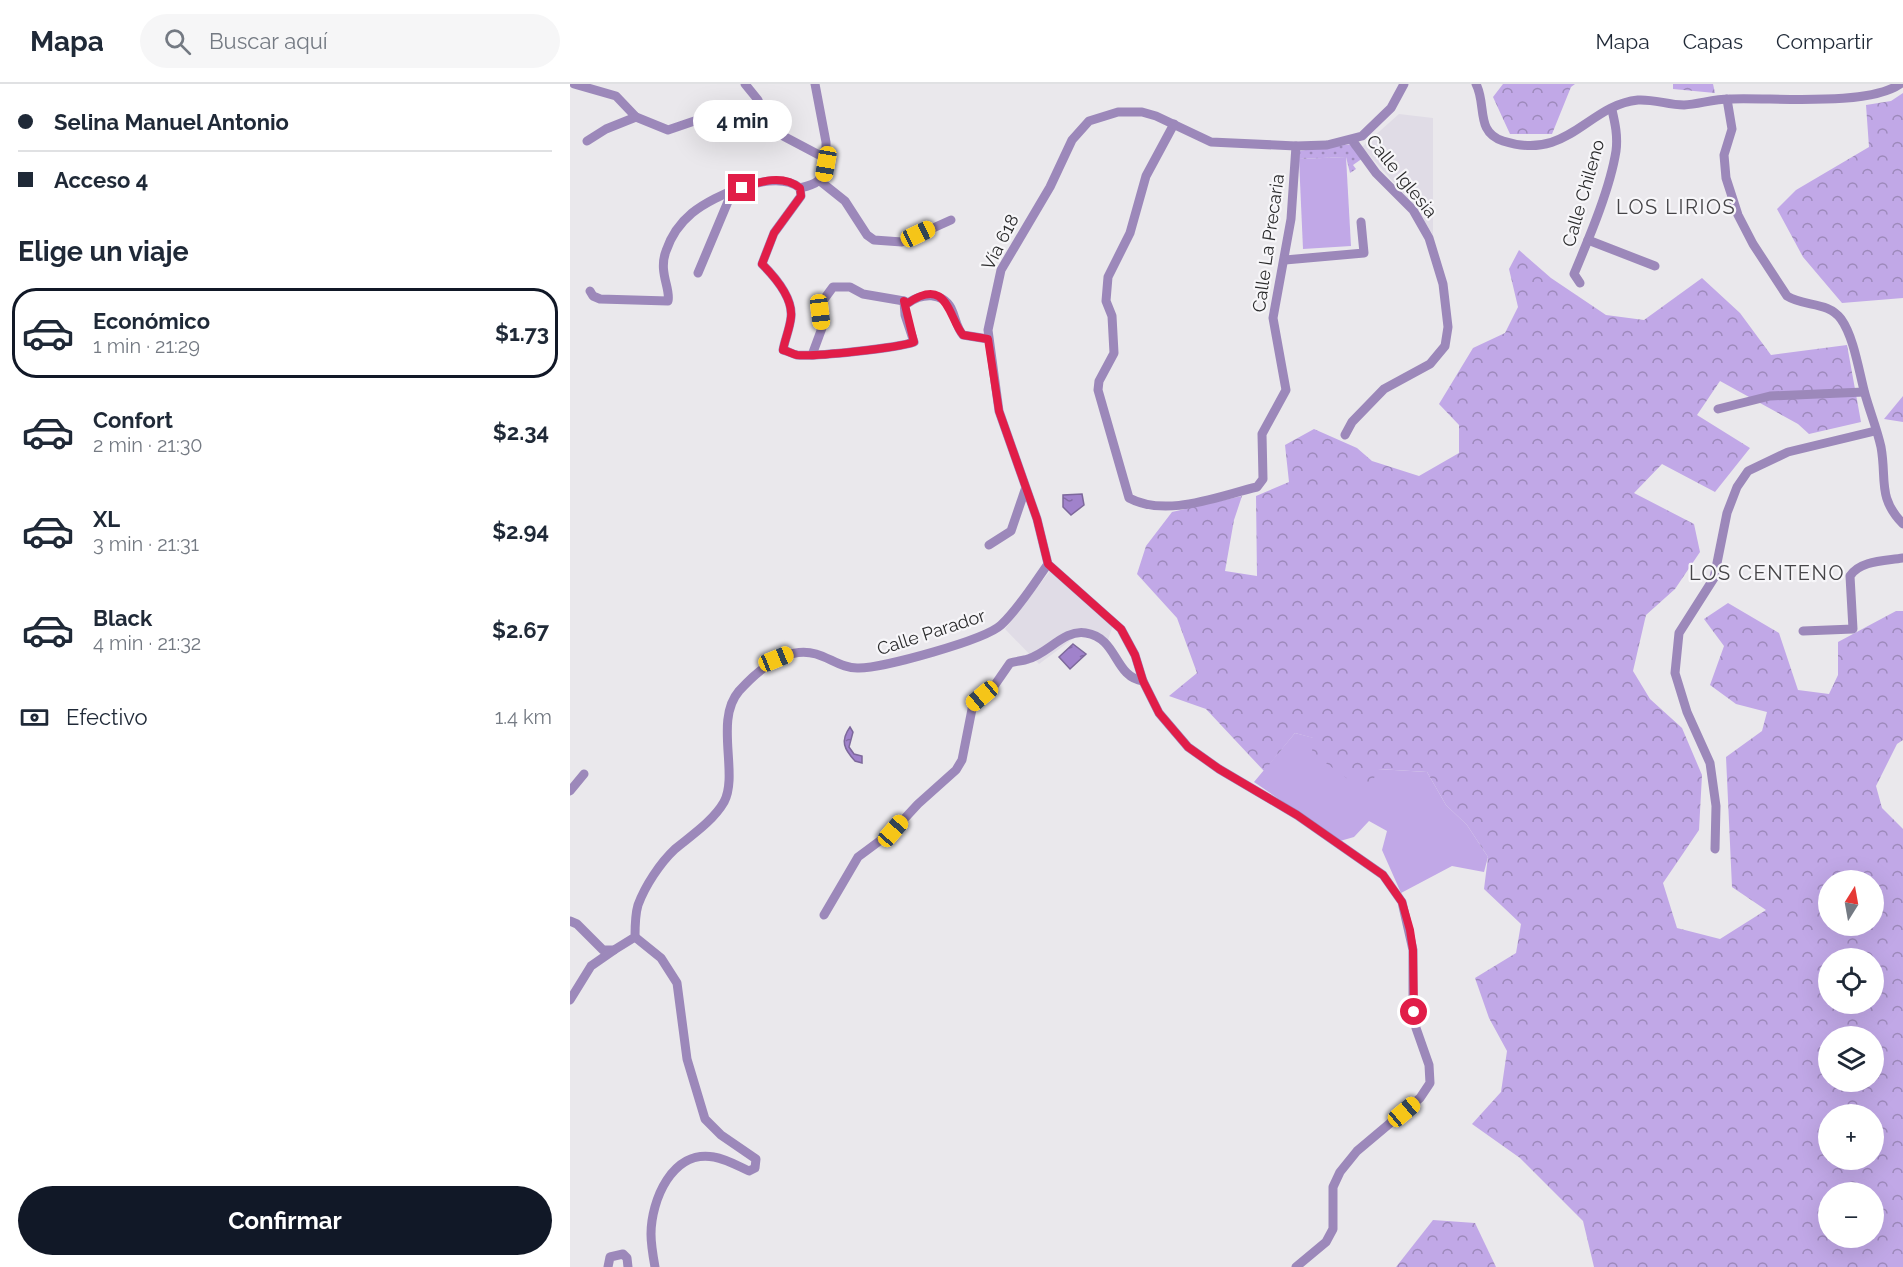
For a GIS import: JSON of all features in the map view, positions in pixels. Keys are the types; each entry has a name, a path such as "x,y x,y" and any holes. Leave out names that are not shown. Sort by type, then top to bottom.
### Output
{"street":[{"path":"574,84 616,96 636,117 668,130 712,115 768,128 791,142 810,148 826,164"},
{"path":"746,84 758,100 768,128"},
{"path":"800,188 820,181 824,176 826,164 826,142 815,84"},
{"name":"Vía 618","path":"1048,564 1037,519 999,411 988,339 992,303 1001,270 1050,187 1079,130 1100,116 1118,112 1142,111 1211,142 1296,146 1352,140 1375,126 1392,108 1404,84"},
{"path":"1476,84 1482,121 1487,132 1511,143 1536,146 1562,140 1626,102 1641,100 1683,105 1727,99 1874,95 1900,84"},
{"path":"1727,99 1732,129 1724,164 1738,215 1753,244 1787,296 1796,301 1830,309 1841,319 1856,358 1881,447 1884,496 1893,513 1903,524"},
{"name":"Calle Chileno","path":"1580,283 1574,274 1588,240 1616,151 1617,130 1612,110"},
{"path":"587,141 606,129 636,117"},
{"name":"Calle La Precaria","path":"1174,124 1146,176 1130,233 1108,277 1106,301 1112,316 1114,353 1099,381 1098,390 1129,498 1155,506 1173,506 1257,487 1263,479 1262,434 1284,398 1286,390 1273,318 1285,260 1296,146"},
{"name":"Calle Iglesia","path":"1345,435 1352,422 1384,389 1430,364 1444,346 1448,327 1443,284 1430,238 1413,210 1376,172 1352,140"},
{"path":"590,291 593,296 600,299 668,301 669,296 663,278 663,260 679,226 694,211 732,192 767,180 795,184 800,188 801,196 774,233 762,264 774,276 789,302 791,317 783,350 796,355 812,355 873,348 899,348 914,342 904,301"},
{"path":"820,181 844,201 867,235 874,240 902,242 951,219"},
{"path":"698,273 732,192"},
{"path":"1285,260 1364,253 1361,222"},
{"path":"1588,240 1655,266"},
{"path":"812,355 822,328 822,302 833,287 850,287 863,294 908,303 920,296 940,297 951,309 957,328 963,335 988,339"},
{"path":"1718,409 1770,396 1864,392"},
{"path":"1715,849 1716,806 1710,763 1687,712 1676,673 1679,633 1714,578 1727,513 1737,487 1748,471 1788,452 1875,431"},
{"path":"989,545 1011,531 1025,490"},
{"path":"1803,631 1853,629 1850,576 1854,569 1861,565 1903,558"},
{"path":"1048,564 1121,629 1135,655 1143,681 1159,713 1188,747 1219,769 1297,815 1383,875 1402,902 1410,930 1416,1028 1429,1065 1431,1083 1420,1098 1357,1151 1340,1172 1334,1187 1333,1229 1326,1242 1296,1267"},
{"name":"Calle Parador","path":"635,937 637,906 657,871 666,858 701,828 724,802 727,794 730,713 738,692 776,659 788,654 803,651 847,667 870,668 899,663 999,627 1048,564"},
{"path":"824,915 858,857 893,831 918,804 956,770 962,759 973,704 992,689 1010,663 1029,659 1075,632 1088,633 1109,644 1125,674 1133,680 1143,681"},
{"path":"570,791 584,774"},
{"path":"570,921 588,933 600,948 614,950"},
{"path":"570,1000 591,966 635,937 662,958 677,983 687,1059 705,1119 721,1135 756,1159 755,1168 749,1171 714,1157 702,1156 675,1170 656,1199 651,1234 655,1267"},
{"path":"608,1267 610,1257 614,1254 623,1254 627,1258 628,1267"}],"shaded area":[{"path":"1399,114 1433,118 1433,235 1415,206 1362,147"},
{"path":"1050,571 1113,625 1107,643 1078,635 1039,664 1005,629"}],"green space":[{"path":"1503,84 1575,84 1571,87 1552,134 1510,134 1493,97"},
{"path":"1673,84 1713,84 1715,93 1673,89"},
{"path":"1903,93 1903,298 1842,303 1803,257 1777,209 1796,190 1869,147 1866,105 1891,101"},
{"path":"1352,144 1363,158 1353,165 1356,169 1350,173 1346,157 1299,159 1298,151"},
{"path":"1346,157 1351,246 1303,249 1299,159"},
{"path":"1519,250 1551,278 1606,315 1644,320 1702,278 1740,313 1771,355 1847,345 1861,422 1809,434 1798,424 1720,381 1697,415 1750,448 1715,492 1662,464 1634,493 1694,524 1700,552 1675,589 1646,615 1633,671 1650,699 1682,728 1702,775 1699,830 1663,883 1677,928 1720,939 1766,910 1732,887 1726,757 1762,731 1767,712 1736,704 1710,685 1724,646 1704,619 1728,603 1779,633 1798,690 1829,694 1838,675 1838,642 1896,611 1903,611 1903,740 1897,744 1876,786 1882,808 1903,829 1903,1267 1594,1267 1583,1221 1520,1158 1472,1124 1501,1092 1507,1051 1489,1018 1475,978 1516,953 1521,924 1484,889 1488,857 1467,825 1446,805 1427,772 1378,769 1371,785 1352,782 1312,753 1313,738 1295,733 1264,771 1206,709 1169,696 1197,673 1177,618 1137,574 1146,546 1172,512 1242,496 1234,520 1225,571 1257,576 1256,496 1289,482 1285,445 1314,429 1357,448 1372,461 1419,476 1459,453 1459,425 1439,404 1473,348 1505,333 1518,307 1509,269"},
{"path":"1903,396 1903,422 1884,419"},
{"path":"1295,733 1314,738 1378,769 1427,772 1446,805 1467,825 1488,857 1484,872 1452,866 1401,893 1382,850 1387,831 1369,821 1354,837 1340,841 1254,782"},
{"path":"1433,1220 1475,1223 1496,1267 1396,1267"}],"water":[{"path":"1082,494 1084,505 1071,515 1063,507 1063,495"},
{"path":"1073,644 1086,654 1070,669 1059,657"},
{"path":"850,727 853,732 849,747 854,754 862,756 862,763 855,761 845,745 845,737"}],"district":[{"name":"LOS LIRIOS","path":"1676,207"},
{"name":"LOS CENTENO","path":"1767,573"}],"route":[{"path":"742,188 767,180 779,180 795,184 800,188 801,196 797,205 779,224 762,264 774,276 789,302 791,317 785,333 783,350 796,355 812,355 873,348 899,348 914,342 905,315 904,301 908,303 920,296 933,295 946,302 951,309 957,328 963,335 988,339 999,411 1037,519 1046,548 1048,564 1121,629 1135,655 1143,681 1159,713 1188,747 1219,769 1297,815 1383,875 1402,902 1410,930 1413,950 1414,1012"}]}
